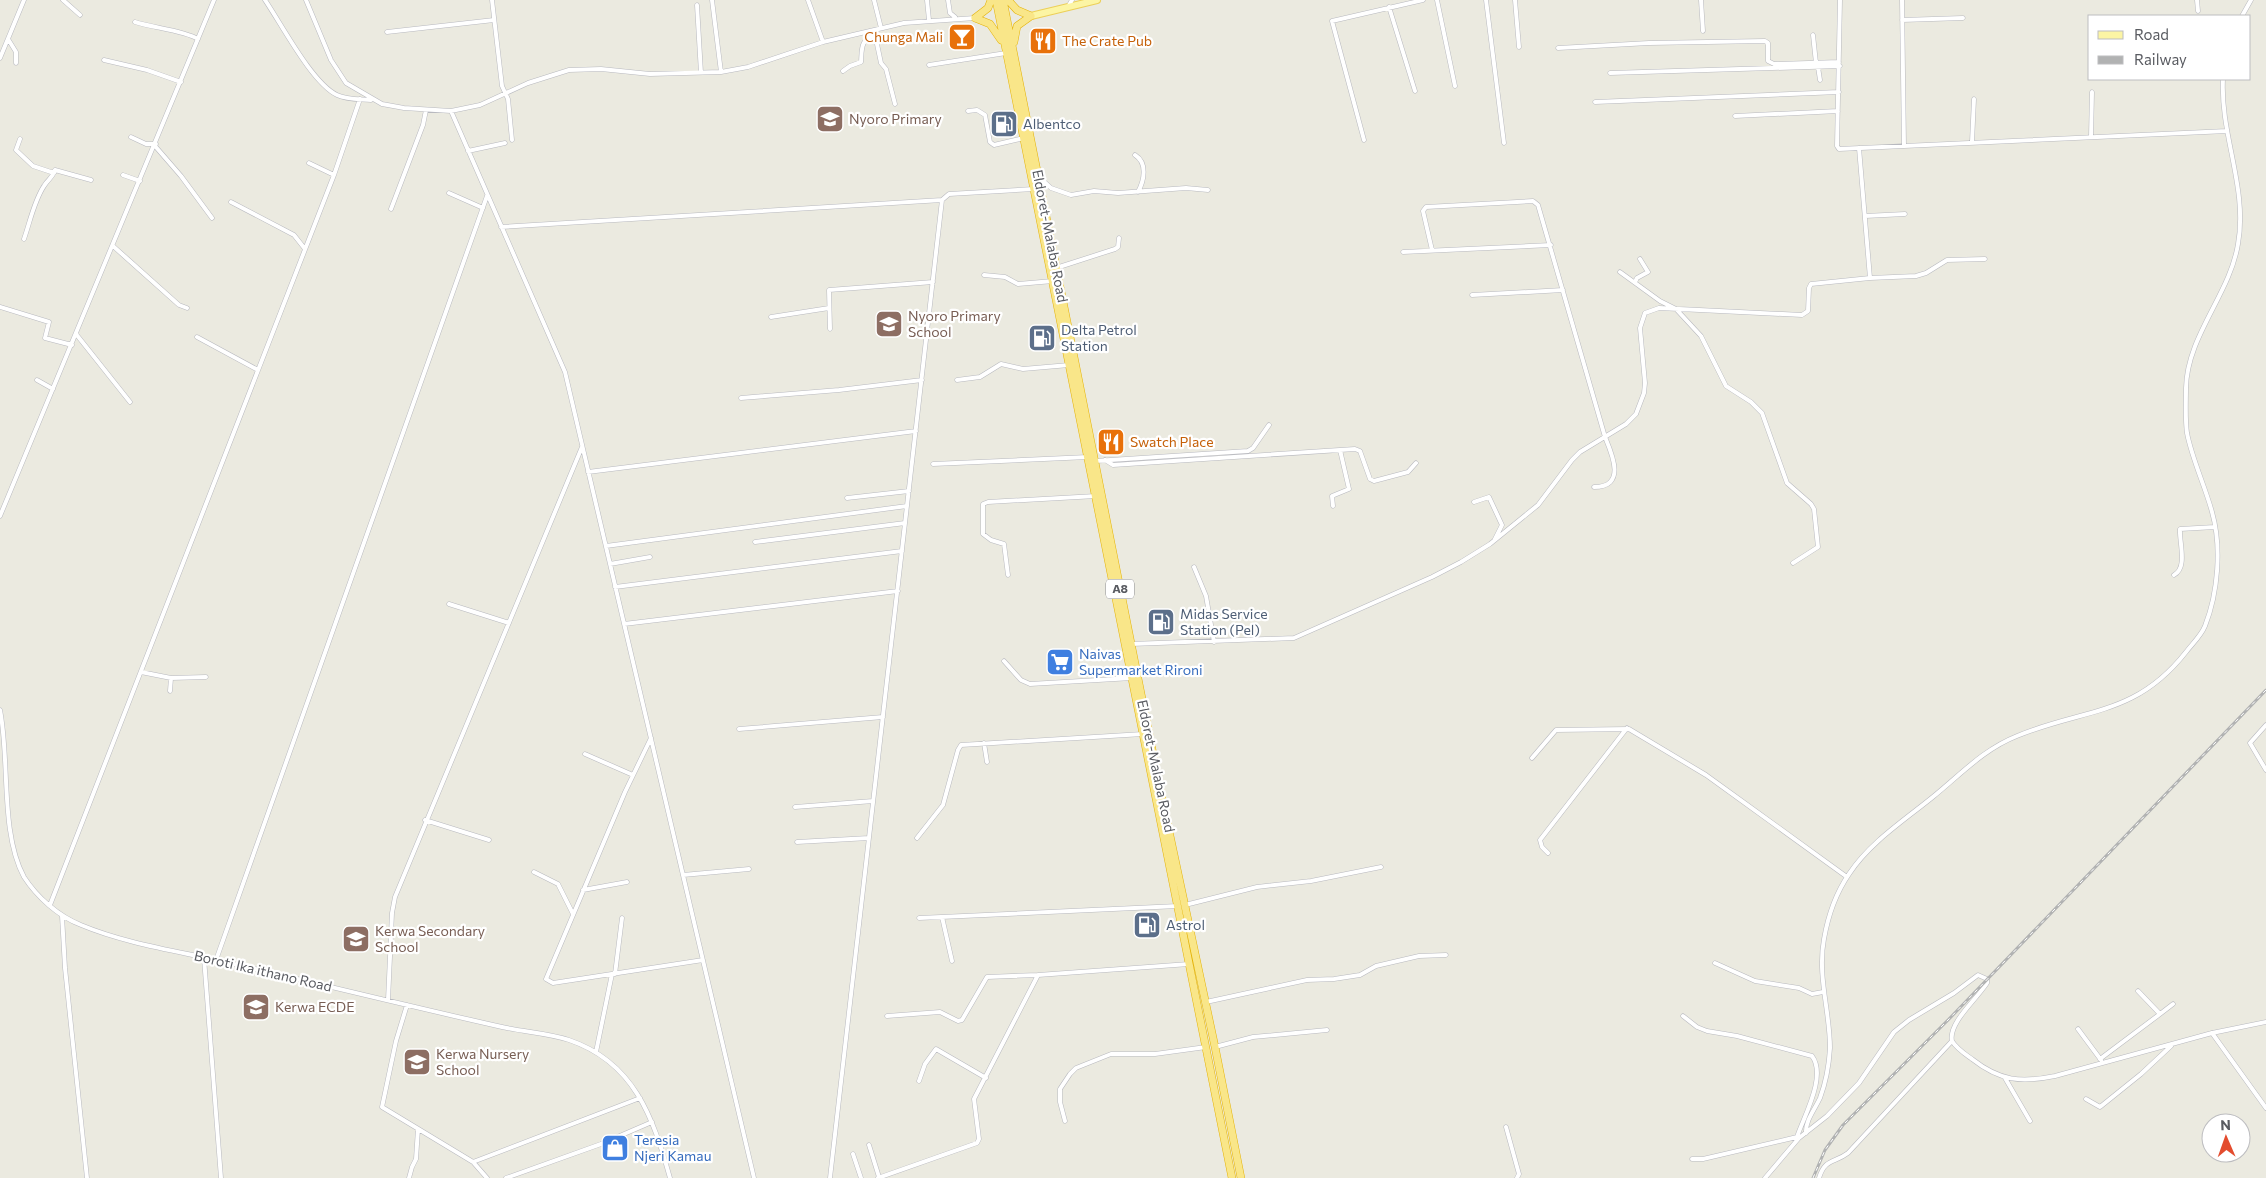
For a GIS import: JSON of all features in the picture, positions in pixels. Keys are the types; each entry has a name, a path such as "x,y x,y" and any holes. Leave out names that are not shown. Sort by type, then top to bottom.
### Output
{"highway":[{"path":"991,0 988,8 975,18 994,29 1007,51"},
{"name":"Eldoret-Malaba Road","path":"996,0 1069,365 1131,644 1232,1178"},
{"name":"Eldoret-Malaba Road","path":"1003,0 1056,268 1096,496 1143,734 1206,1002 1240,1178"},
{"path":"1008,0 1017,10 1032,16"},
{"path":"1015,61 1014,32 1020,22 1032,16"}],"main road":[{"path":"1032,16 1097,0"}],"street":[{"path":"0,58 24,0"},
{"path":"63,0 80,15"},
{"path":"0,516 156,145 214,0"},
{"path":"265,0 307,65 325,86 338,96 376,101 393,106 451,111 480,105 553,74 579,69 601,68 650,74 721,72 748,67 823,42 881,28 928,20 975,18"},
{"path":"306,0 331,60 346,83 376,101"},
{"path":"492,0 502,86 508,99 512,140"},
{"path":"712,0 721,72"},
{"path":"808,0 823,42"},
{"path":"874,0 881,28"},
{"path":"927,0 928,20"},
{"path":"948,0 950,13 956,18"},
{"path":"1068,7 1072,0"},
{"path":"1364,140 1332,21 1423,0"},
{"path":"1437,0 1455,86"},
{"path":"1486,0 1504,143"},
{"path":"1516,0 1519,47"},
{"path":"1701,0 1703,31"},
{"path":"1840,0 1838,111 1838,147 1840,149 2226,131"},
{"path":"1902,0 1904,146"},
{"path":"2197,0 2198,11"},
{"path":"2243,15 2251,0"},
{"path":"697,5 701,73"},
{"path":"1389,7 1415,91"},
{"path":"1902,20 1962,18"},
{"path":"387,32 494,20"},
{"path":"135,22 177,31 198,39"},
{"path":"874,30 881,63 886,69 895,104"},
{"path":"843,71 861,62 863,42 868,37 875,35"},
{"path":"1813,35 1820,80"},
{"path":"8,39 16,52 16,63"},
{"path":"1558,48 1649,43 1765,41 1768,44 1770,63 1817,65"},
{"path":"929,65 1007,51"},
{"path":"104,60 147,70 181,82"},
{"path":"1610,73 1839,64"},
{"path":"1806,1133 1805,1126 1820,1096 1829,1063 1830,1039 1823,992 1822,956 1825,932 1836,897 1847,877 1873,847 1986,752 2018,735 2119,705 2159,681 2179,661 2205,626 2216,578 2216,527 2187,432 2186,384 2189,366 2199,338 2218,300 2238,247 2241,206 2226,131 2223,107 2223,80"},
{"path":"1595,102 1839,92"},
{"path":"2091,137 2092,92"},
{"path":"50,905 334,175 360,99"},
{"path":"1972,142 1974,99"},
{"path":"391,209 423,125 426,110"},
{"path":"968,111 977,110 985,115 990,142 994,145 1024,138"},
{"path":"451,111 560,359 616,587 754,1178"},
{"path":"1735,116 1838,111"},
{"path":"131,137 146,144 156,145 212,218"},
{"path":"20,139 16,150 34,166 54,173"},
{"path":"468,151 505,143"},
{"path":"1859,148 1870,278"},
{"path":"1135,155 1140,157 1143,166 1143,183 1138,192"},
{"path":"309,163 334,175"},
{"path":"24,239 39,197 44,186 52,180 54,170 91,180"},
{"path":"122,175 140,181"},
{"path":"1038,176 1051,188 1071,195 1094,191 1110,193 1186,188 1208,190"},
{"path":"501,227 942,200 949,194 1034,189"},
{"path":"449,193 482,208"},
{"path":"216,960 487,196"},
{"path":"830,1178 942,200"},
{"path":"1432,250 1423,211 1426,207 1532,201 1538,205 1605,437 1615,462 1615,475 1604,486 1594,487"},
{"path":"231,202 289,232 305,249"},
{"path":"1865,216 1905,214"},
{"path":"1056,268 1115,249 1119,244 1119,238"},
{"path":"1403,252 1551,245"},
{"path":"113,246 179,305 187,308"},
{"path":"1635,282 1637,278 1648,272 1640,259"},
{"path":"1131,644 1286,640 1306,634 1461,562 1494,540 1538,505 1572,460 1632,420 1642,401 1645,383 1640,328 1643,318 1650,310 1676,309 1802,315 1808,311 1809,288 1811,284 1870,278 1916,276 1926,273 1947,260 1985,259"},
{"path":"1620,272 1660,301 1676,309 1701,336 1726,386 1751,402 1762,412 1787,483 1813,506 1818,547 1793,563"},
{"path":"984,275 1005,277 1018,284 1053,281"},
{"path":"830,330 829,290 933,282"},
{"path":"1472,295 1563,290"},
{"path":"0,308 49,322 45,338 72,345"},
{"path":"771,317 829,308"},
{"path":"76,334 130,402"},
{"path":"197,337 258,370"},
{"path":"957,380 980,377 1001,364 1023,369 1069,365"},
{"path":"37,380 53,389"},
{"path":"741,398 839,390 922,380"},
{"path":"933,464 1104,460 1248,451 1253,448 1269,424"},
{"path":"588,472 916,430"},
{"path":"388,1000 392,913 395,897 425,820 582,446"},
{"path":"1333,506 1332,496 1350,489 1340,450"},
{"path":"1104,460 1113,465 1359,450 1372,480 1408,472 1416,462"},
{"path":"847,498 909,491"},
{"path":"1008,575 1004,544 991,540 983,534 983,504 988,502 1096,496"},
{"path":"1474,502 1489,497 1502,524 1494,540"},
{"path":"606,546 907,506"},
{"path":"755,542 905,523"},
{"path":"2174,574 2178,572 2182,564 2180,529 2216,527"},
{"path":"616,587 902,551"},
{"path":"610,564 650,557"},
{"path":"1194,567 1206,596 1214,642"},
{"path":"624,624 898,591"},
{"path":"449,604 509,623"},
{"path":"1004,661 1021,680 1030,684 1132,678"},
{"path":"140,672 171,678 206,677"},
{"path":"170,691 171,678"},
{"name":"Boroti Ika ithano Road","path":"0,710 8,819 16,860 35,891 62,916 81,925 116,936 502,1027 568,1040 596,1052 624,1075 640,1098 652,1122 669,1178"},
{"path":"739,729 883,717"},
{"path":"2266,725 2250,743 2266,770"},
{"path":"1532,758 1556,730 1627,728 1706,775 1847,877"},
{"path":"1548,853 1542,847 1540,840 1627,728"},
{"path":"917,838 943,806 960,747 964,744 1143,734"},
{"path":"651,738 583,890 546,980 553,983 703,960"},
{"path":"984,742 987,762"},
{"path":"585,754 633,775"},
{"path":"795,807 873,801"},
{"path":"425,820 489,840"},
{"path":"797,842 869,838"},
{"path":"919,918 1182,906 1257,887 1311,881 1381,867"},
{"path":"683,875 749,869"},
{"path":"534,872 558,884 573,914"},
{"path":"583,890 626,882"},
{"path":"62,916 64,968 87,1178"},
{"path":"942,917 952,961"},
{"path":"596,1052 614,974 622,918"},
{"path":"1206,1002 1307,980 1337,979 1360,975 1376,966 1421,956 1446,956"},
{"path":"204,958 221,1178"},
{"path":"887,1016 940,1012 958,1021 962,1020 987,977 1190,964"},
{"path":"1715,964 1755,981 1799,988 1812,994 1823,992"},
{"path":"1765,1178 1798,1138 1827,1116 1859,1083 1894,1032 1981,974 1987,979 1987,983 1955,1023 1951,1031 1952,1041 1976,1062 2005,1078 2018,1080 2041,1079 2102,1061 2266,1022"},
{"path":"869,1145 878,1178 978,1143 979,1137 974,1102 1038,975"},
{"path":"2138,992 2160,1014"},
{"path":"2102,1061 2173,1004"},
{"path":"407,1005 394,1050 382,1107 473,1162 487,1178"},
{"path":"1683,1016 1703,1030 1737,1036 1812,1056 1816,1066 1816,1087 1798,1138"},
{"path":"2078,1029 2102,1061"},
{"path":"1215,1047 1254,1037 1327,1030"},
{"path":"2212,1034 2266,1108"},
{"path":"1819,1178 1825,1164 1848,1153 1952,1041"},
{"path":"2086,1099 2100,1107 2141,1074 2172,1044"},
{"path":"1065,1121 1060,1102 1060,1089 1076,1068 1111,1054 1155,1054 1206,1048"},
{"path":"919,1081 925,1064 936,1049 986,1078"},
{"path":"2005,1078 2030,1122"},
{"path":"473,1162 640,1098"},
{"path":"506,1178 601,1144 652,1122"},
{"path":"1506,1127 1519,1174 1517,1178"},
{"path":"409,1178 416,1160 418,1129"},
{"path":"1692,1158 1704,1159 1798,1138"},
{"path":"853,1154 861,1178"}],"railway":[{"path":"1813,1178 1825,1150 1843,1125 1949,1019 2266,690"}],"place":[{"name":"Chunga Mali","path":"962,37"},
{"name":"The Crate Pub","path":"1043,41"},
{"name":"Nyoro Primary","path":"830,119"},
{"name":"Albentco","path":"1004,124"},
{"name":"Nyoro Primary School","path":"889,324"},
{"name":"Delta Petrol Station","path":"1042,338"},
{"name":"Swatch Place","path":"1111,442"},
{"name":"Midas Service Station (Pel)","path":"1161,622"},
{"name":"Naivas Supermarket Rironi","path":"1060,662"},
{"name":"Astrol","path":"1147,925"},
{"name":"Kerwa Secondary School","path":"356,939"},
{"name":"Kerwa ECDE","path":"256,1007"},
{"name":"Kerwa Nursery School","path":"417,1062"},
{"name":"Teresia Njeri Kamau","path":"615,1148"}]}
